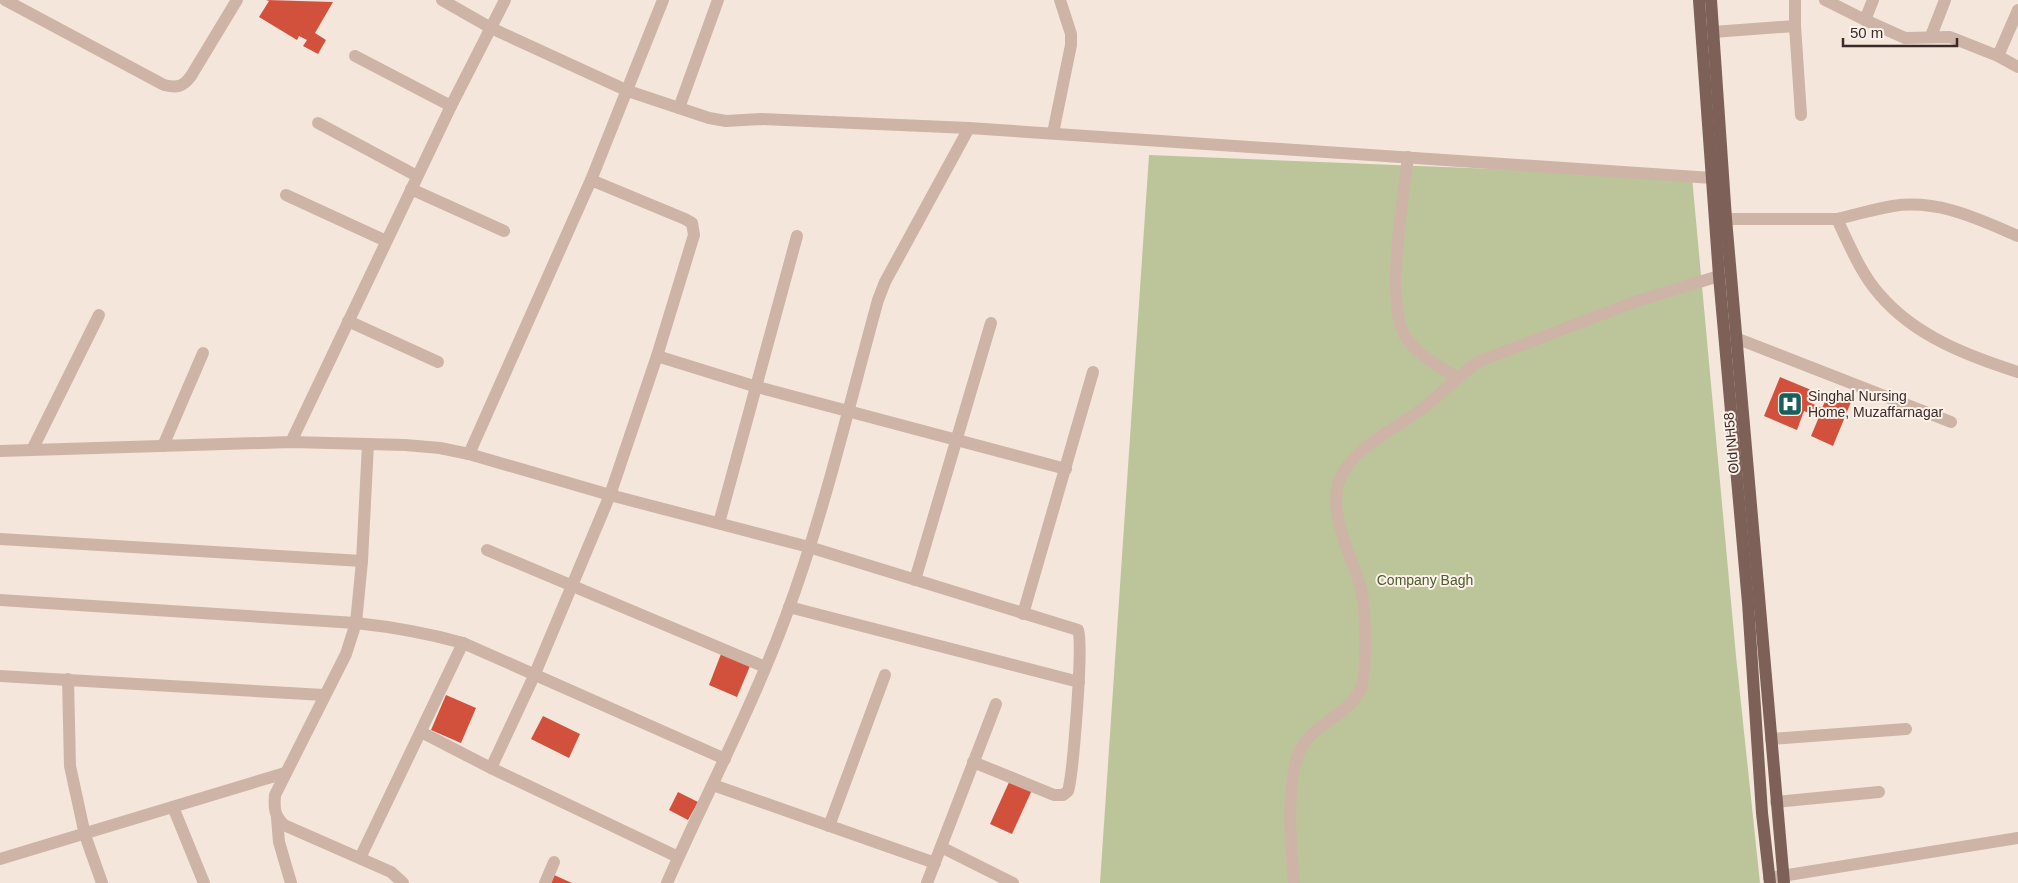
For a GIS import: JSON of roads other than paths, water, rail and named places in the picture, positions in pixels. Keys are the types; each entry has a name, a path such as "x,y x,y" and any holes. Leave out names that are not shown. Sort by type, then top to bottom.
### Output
{"main road":[{"name":"Old NH58","path":"1699,0 1708,50 1730,335 1762,814 1776,880"},
{"name":"Old NH58","path":"1710,0 1713,32 1708,50 1712,178 1721,219 1719,276 1730,335 1771,739 1776,802 1776,880"}],"street":[{"path":"5,0 164,85 175,88 185,84 191,76 237,0"},
{"path":"442,0 491,28 628,91 678,108 726,120 762,119 970,128 1712,178"},
{"path":"291,442 417,176 505,0"},
{"path":"469,454 591,180 663,0"},
{"path":"678,108 718,0"},
{"path":"1053,134 1071,45 1071,34 1060,0"},
{"path":"1795,0 1801,115"},
{"path":"1825,0 1905,38 1950,37 1998,56 2018,67"},
{"path":"1865,20 1872,0"},
{"path":"1931,36 1945,0"},
{"path":"1998,56 2018,10"},
{"path":"1713,32 1795,26"},
{"path":"355,56 451,106"},
{"path":"318,123 417,176"},
{"path":"667,883 725,760 789,607 809,548 885,282 970,128"},
{"path":"1408,157 1395,283 1397,315 1405,337 1423,355 1456,377"},
{"path":"491,768 534,676 610,496 657,356 694,229 692,223 685,219 591,180"},
{"path":"411,189 504,231"},
{"path":"286,195 386,241"},
{"path":"1721,219 1837,219 1894,206 1938,207 1963,213 2018,236"},
{"path":"1837,219 1862,269 1875,288 1904,318 1937,340 1981,360 2018,372"},
{"path":"719,523 797,236"},
{"path":"1294,883 1290,847 1294,768 1302,745 1318,728 1344,710 1358,696 1363,680 1364,610 1360,586 1343,541 1338,516 1338,491 1344,471 1354,457 1429,404 1456,377 1480,360 1637,301 1719,276"},
{"path":"32,450 99,315"},
{"path":"348,321 438,362"},
{"path":"915,580 992,323"},
{"path":"1730,335 1952,422"},
{"path":"164,446 203,353"},
{"path":"657,356 847,411 1066,469"},
{"path":"1023,614 1093,372"},
{"path":"0,451 291,442 423,446 469,454 610,496 809,548 1073,628 1081,633 1079,682 1068,791 1062,795 1054,795 973,762"},
{"path":"291,883 279,842 277,818 274,809 276,795 346,654 356,624 362,561 368,444"},
{"path":"0,539 362,561"},
{"path":"487,550 765,667"},
{"path":"0,600 404,628 464,643 725,760"},
{"path":"789,607 1079,682"},
{"path":"360,858 464,643"},
{"path":"829,826 885,675"},
{"path":"0,676 324,695"},
{"path":"68,679 70,766 85,835 102,883"},
{"path":"927,883 996,704"},
{"path":"1771,739 1906,728"},
{"path":"421,732 491,768 678,857"},
{"path":"0,859 286,773"},
{"path":"713,785 935,864"},
{"path":"1776,802 1879,792"},
{"path":"174,807 204,883"},
{"path":"277,818 292,829 391,872 403,883"},
{"path":"1776,880 2018,838"},
{"path":"941,847 1013,883"},
{"path":"545,883 554,862"}],"place":[{"name":"Singhal Nursing Home, Muzaffarnagar","path":"1790,404"}],"park label":[{"name":"Company Bagh","path":"1425,580"}]}
